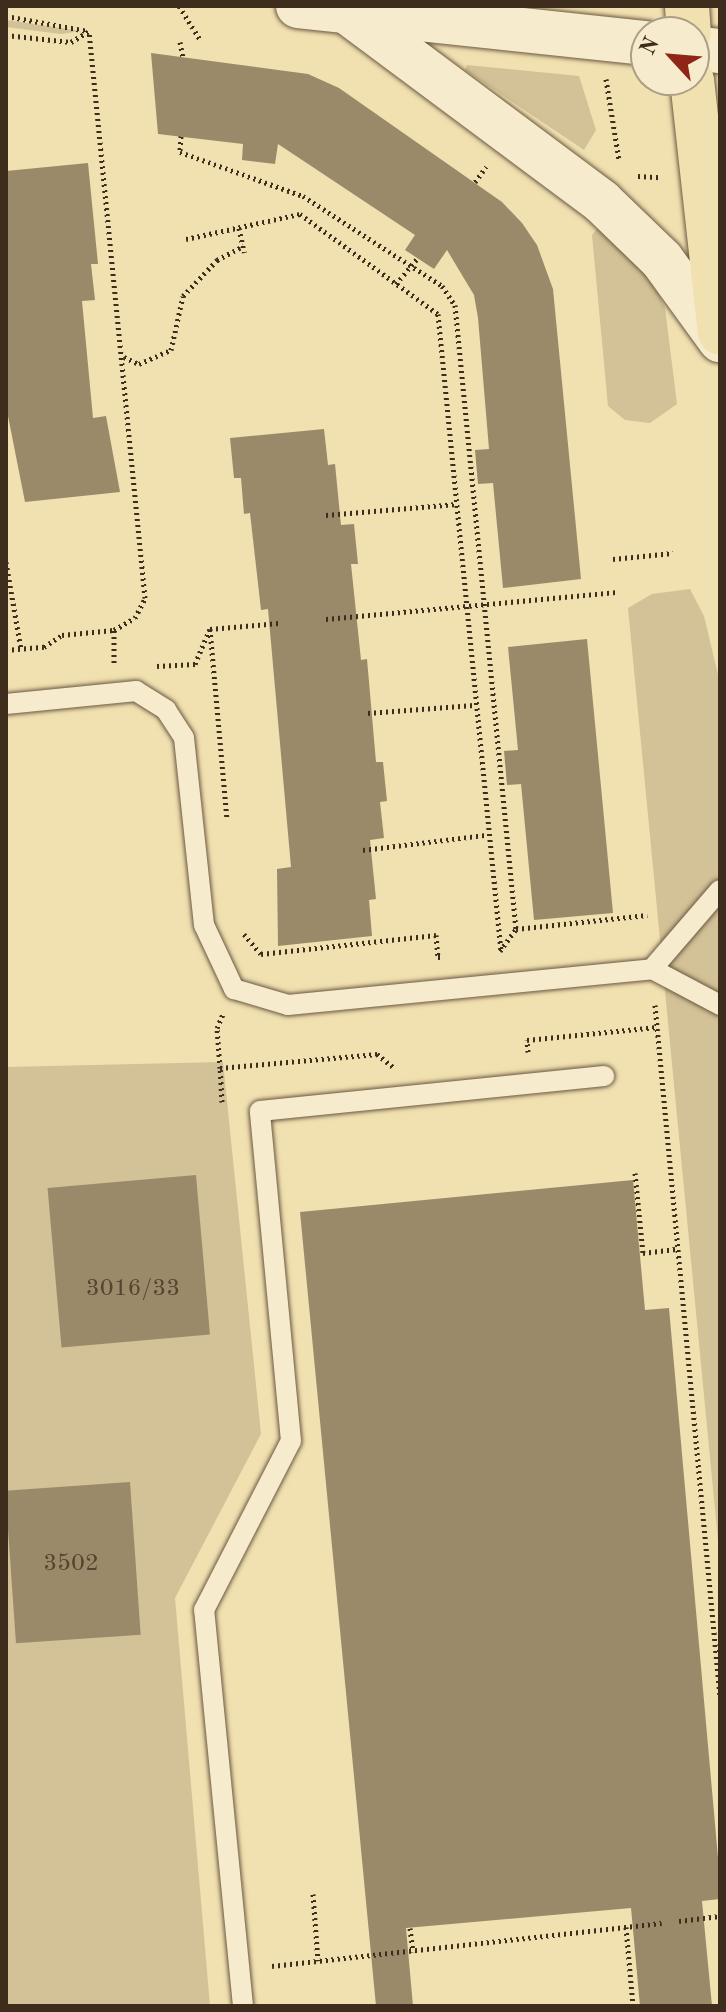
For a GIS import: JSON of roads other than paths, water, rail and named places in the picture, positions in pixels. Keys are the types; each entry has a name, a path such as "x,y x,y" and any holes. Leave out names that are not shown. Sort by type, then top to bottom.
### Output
{"main road":[{"path":"298,6 630,41"},
{"path":"346,11 602,202 662,260 720,340"},
{"path":"694,96 720,332"}],"lane":[{"path":"6,704 136,691 166,710 184,738 204,925 234,989 288,1005 652,969 720,1005"},
{"path":"652,969 720,890"},
{"path":"243,2006 204,1610 291,1441 260,1111 604,1076"}]}
